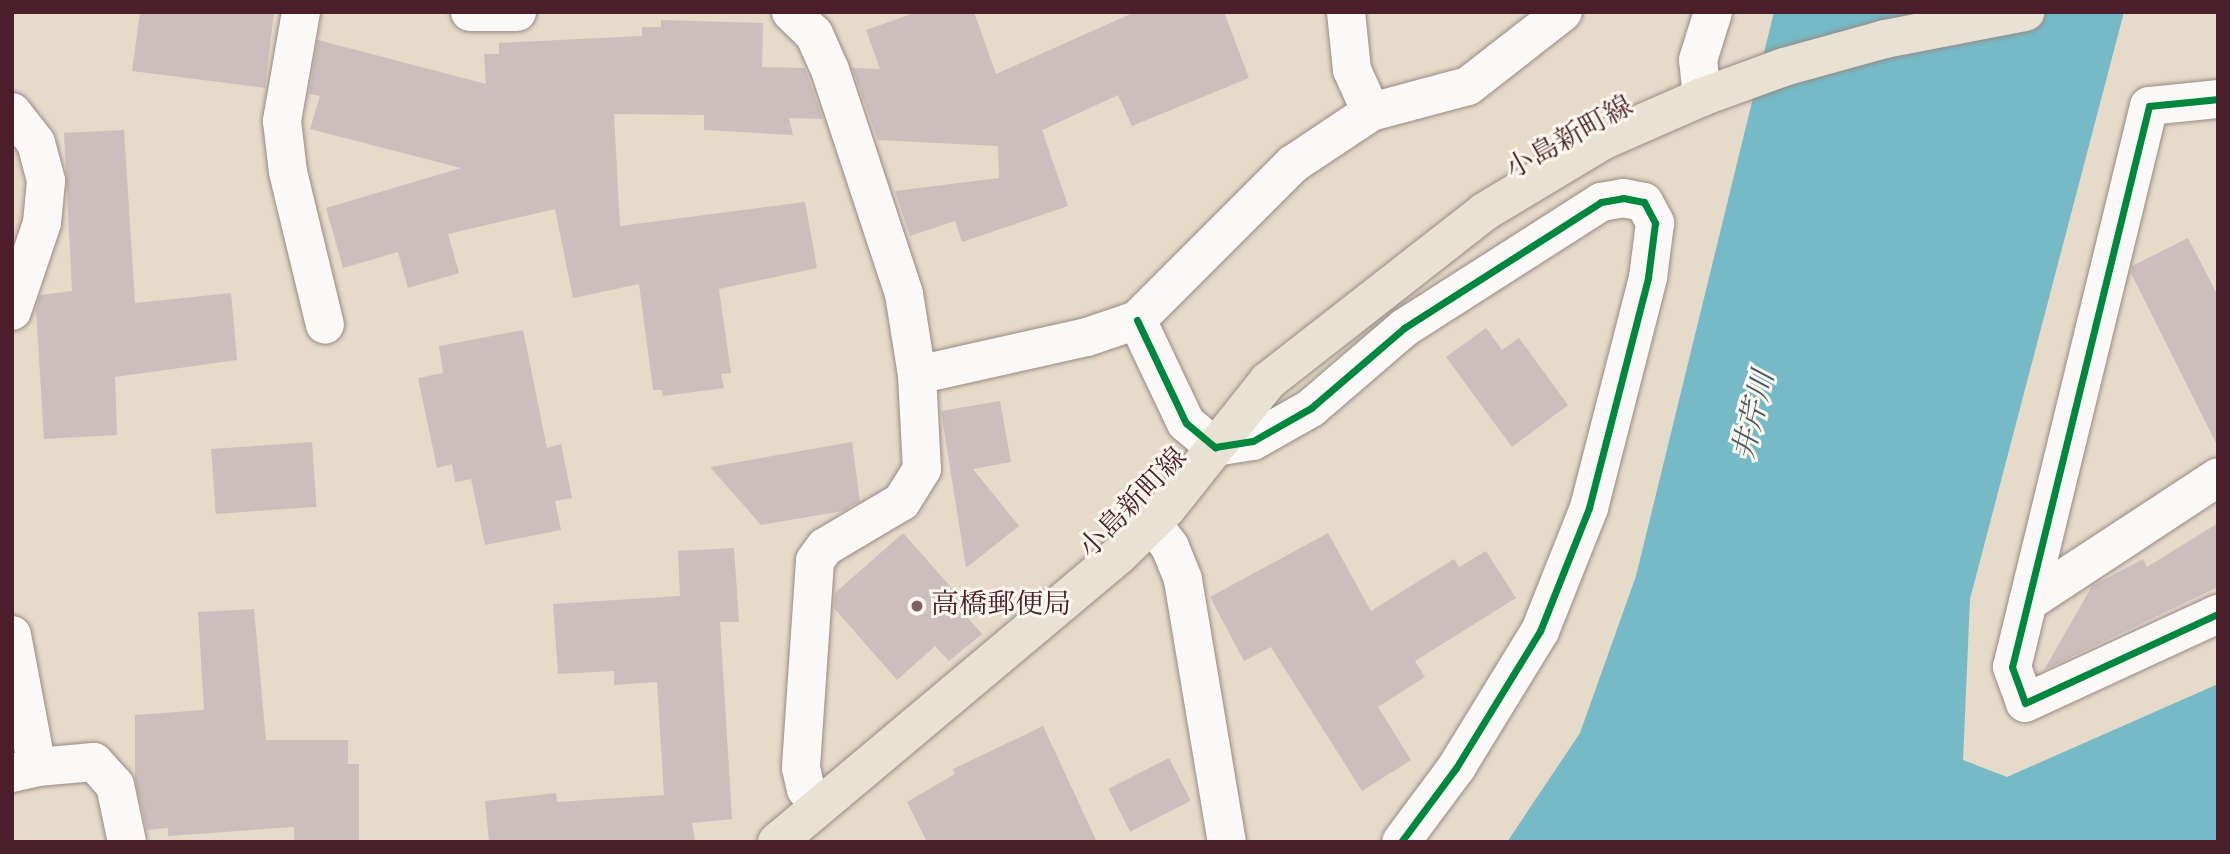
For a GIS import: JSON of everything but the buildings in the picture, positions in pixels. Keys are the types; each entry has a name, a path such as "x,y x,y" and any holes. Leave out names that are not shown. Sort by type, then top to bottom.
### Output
{"main road":[{"name":"小島新町線","path":"778,842 818,803 1119,555 1152,523 1268,381 1484,212 1604,140 1718,91 1885,39 2025,12"}],"street":[{"path":"301,12 282,121 288,172 325,325"},
{"path":"470,12 517,12"},
{"path":"791,12 814,34 830,70 904,294 917,375 922,469 901,502 825,547 814,561 801,768 806,789 818,803"},
{"path":"1346,12 1352,70 1371,113"},
{"path":"917,375 1087,337 1137,320 1293,164 1371,113 1456,93 1563,12"},
{"path":"1713,12 1698,60 1718,91"},
{"path":"2218,99 2149,106 2012,667 2025,702 2218,614"},
{"path":"12,112 36,143 47,181 42,223 12,312"},
{"path":"1137,320 1186,423 1215,447 1253,441 1311,408 1404,328 1601,202 1623,198 1644,202 1655,223 1647,278 1589,508 1540,631 1456,768 1401,842"},
{"path":"2028,602 2218,477"},
{"path":"1152,523 1170,547 1183,580 1227,842"},
{"path":"12,635 25,770 94,762 115,785 127,842"}],"water":[{"name":"井芹川","path":"1774,12 2124,12 1970,599 1963,760 2007,777 2218,684 2218,842 1507,842 1580,733 1636,576"}],"cycle path":[{"path":"2218,99 2149,106 2012,667 2025,703 2218,614"},
{"path":"1137,320 1186,423 1215,447 1253,441 1311,408 1404,328 1601,202 1623,198 1644,202 1655,223 1648,278 1589,508 1540,631 1456,768 1401,842"}],"place":[{"name":"高橋郵便局","path":"917,606"}]}
